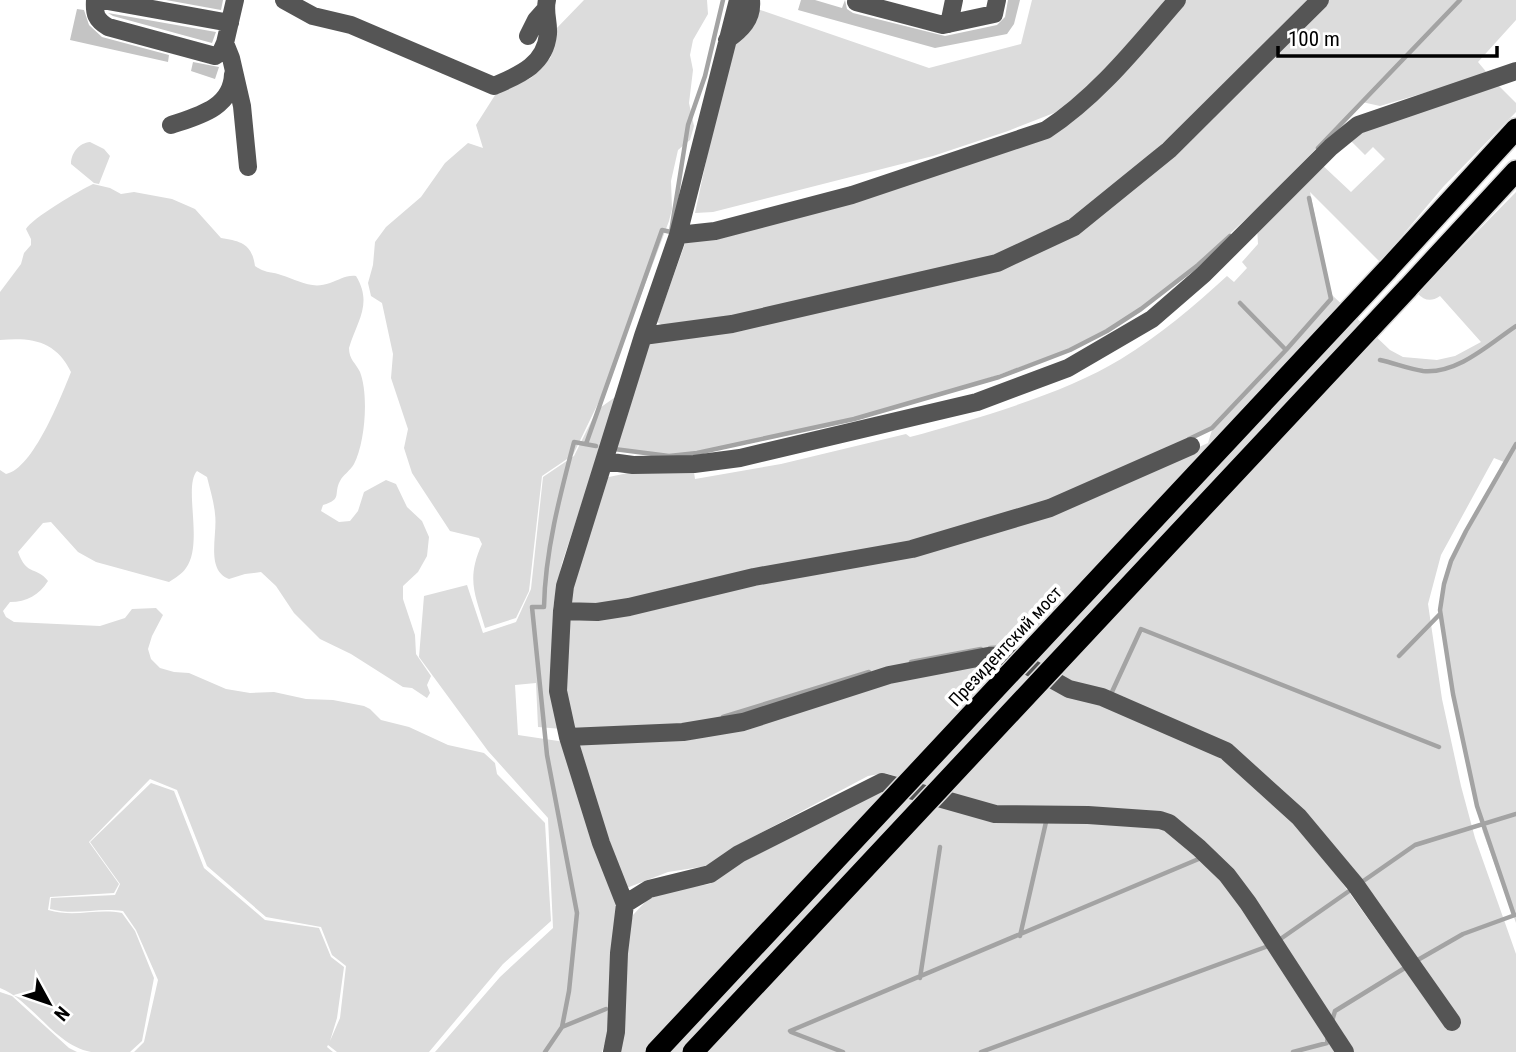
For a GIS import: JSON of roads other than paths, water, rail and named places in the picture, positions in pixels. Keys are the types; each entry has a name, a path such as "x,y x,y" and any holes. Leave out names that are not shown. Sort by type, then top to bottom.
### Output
{"highway":[{"name":"Президентский мост","path":"656,1052 1516,129"},
{"path":"693,1052 1516,171"}],"lane":[{"path":"94,0 94,13 98,22 108,27 215,56 221,52 225,43 235,0"},
{"path":"102,0 230,23"},
{"path":"284,0 313,16 351,25 494,86 524,73 545,47 548,31 545,5"},
{"path":"612,1052 616,1032 619,953 625,904 601,843 568,737 558,691 562,611 565,586 643,336 678,235 738,0"},
{"path":"727,40 745,26 752,9 751,0"},
{"path":"950,24 954,0"},
{"path":"853,1 904,7 943,25 994,14 997,0"},
{"path":"678,235 715,231 852,195 1046,130 1064,119 1111,75 1177,0"},
{"path":"643,336 732,324 997,263 1074,227 1168,150 1320,0"},
{"path":"528,36 545,5"},
{"path":"225,43 242,106 248,167"},
{"path":"171,125 203,114 223,100 233,82 233,66"},
{"path":"604,461 633,465 694,464 740,458 977,402 1068,368 1152,319 1204,274 1331,147 1358,124 1516,71"},
{"path":"562,611 597,612 629,607 754,577 912,549 1050,508 1191,446"},
{"path":"568,737 683,732 743,722 889,675 988,656 1010,656 1069,689 1102,697 1226,751 1299,817 1355,884 1451,1022"},
{"path":"625,904 649,888 710,874 739,854 882,782 995,814 1088,815 1160,820 1178,829 1227,875 1271,937 1345,1052"}],"waterway":[{"path":"586,444 662,230 671,232 688,125 705,76 723,0"},
{"path":"1318,148 1460,0"},
{"path":"1189,439 1212,428 1331,299 1309,198"},
{"path":"614,449 669,456 697,453 854,419 999,377 1070,350 1107,331 1141,309 1198,265 1230,236"},
{"path":"1240,303 1286,350"},
{"path":"1380,360 1412,369 1436,371 1461,363 1516,326"},
{"path":"545,1052 562,1027 569,991 577,913 547,755 532,607 544,607 550,545 574,442 596,446"},
{"path":"1514,915 1477,806 1453,694 1440,610 1451,561 1516,444"},
{"path":"1399,656 1440,614"},
{"path":"1109,693 1111,694 1141,629 1439,747"},
{"path":"990,648 1008,647 1023,652"},
{"path":"911,662 981,649"},
{"path":"723,717 869,672"},
{"path":"1359,884 1415,845 1516,814"},
{"path":"1020,936 1046,822"},
{"path":"920,978 940,847"},
{"path":"790,1031 1201,858"},
{"path":"1279,940 1352,889"},
{"path":"1416,961 1463,934 1515,915"},
{"path":"981,1052 1271,945"},
{"path":"1332,1021 1335,1011 1408,966"},
{"path":"562,1027 606,1009"},
{"path":"791,1032 843,1052"},
{"path":"1293,1052 1327,1043 1328,1036"}]}
